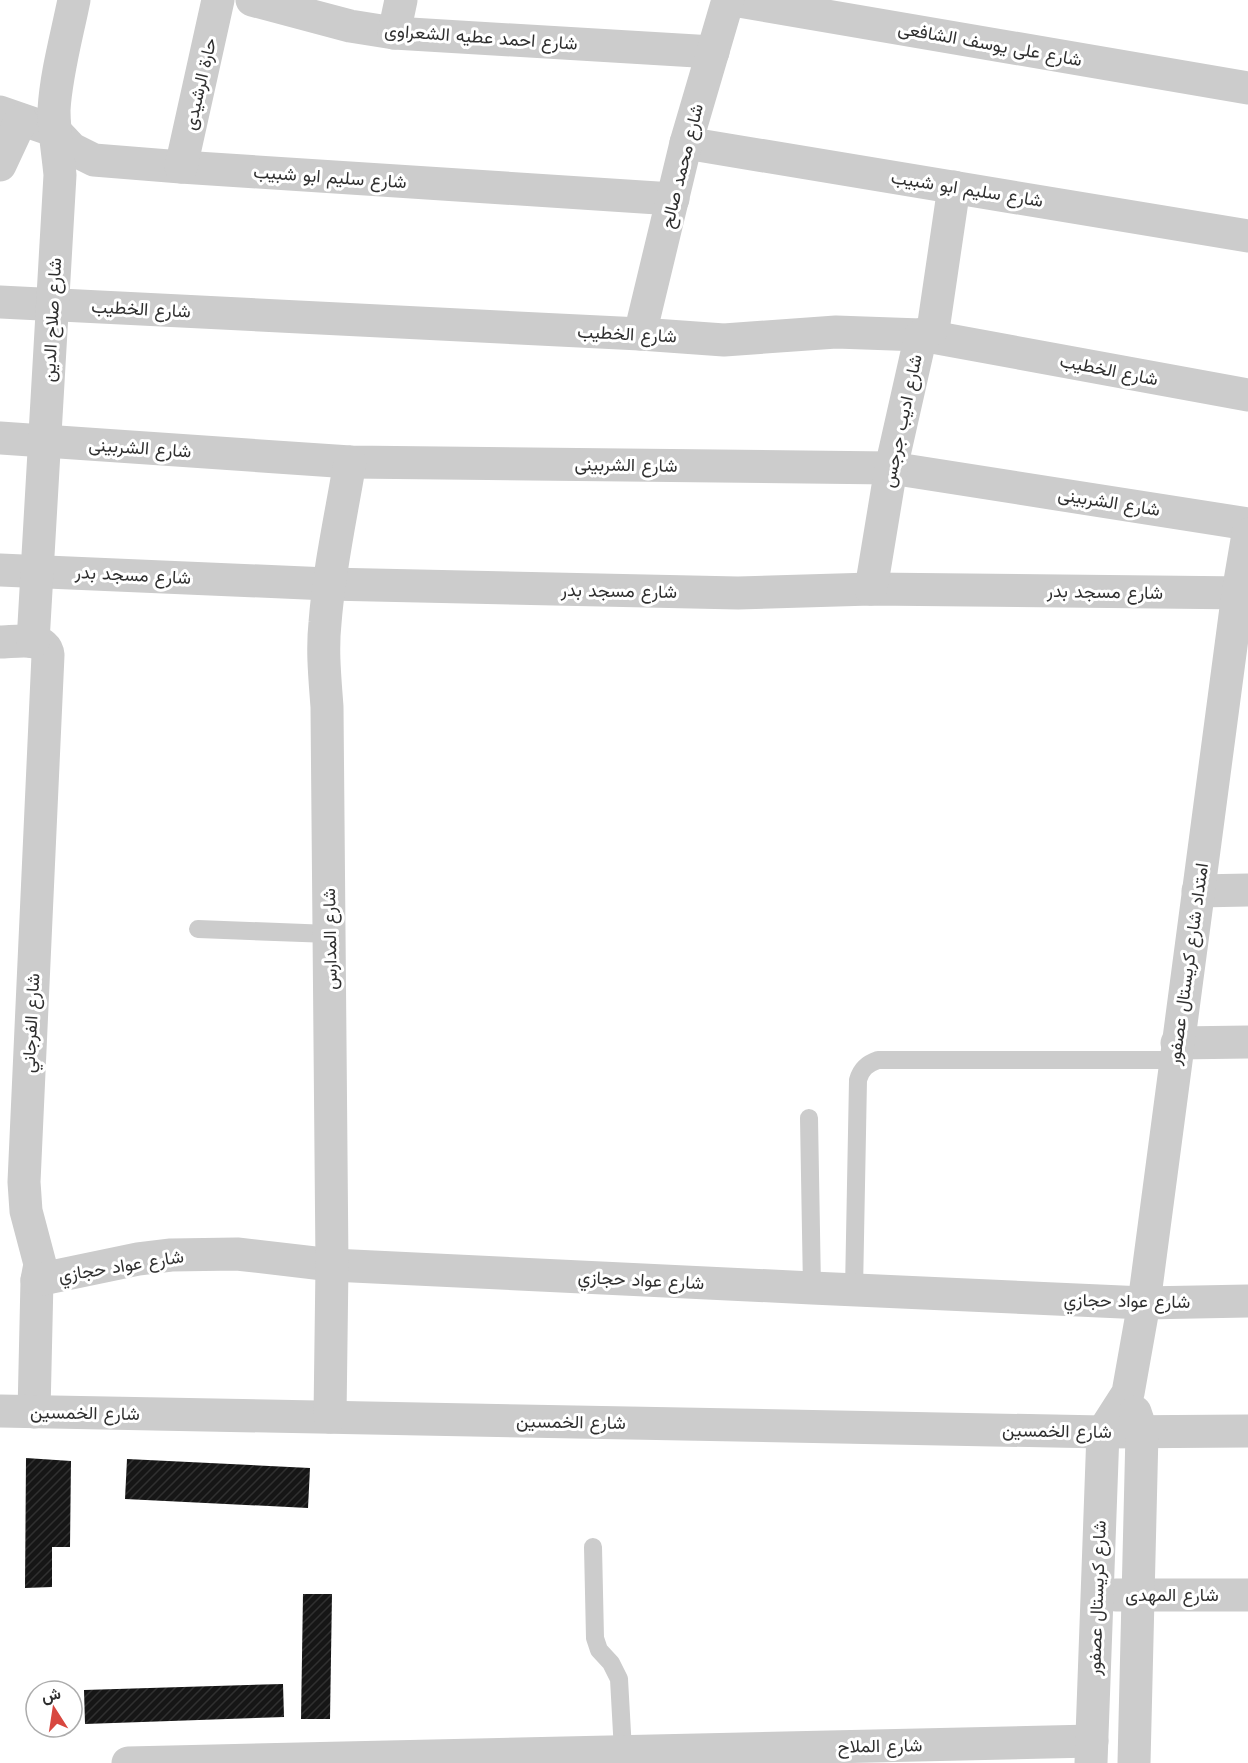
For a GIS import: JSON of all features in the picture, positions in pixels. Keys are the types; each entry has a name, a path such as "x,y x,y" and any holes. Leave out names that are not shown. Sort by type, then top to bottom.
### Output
{"street":[{"name":"شارع صلاح الدين","path":"33,642 60,175 54,109 74,0"},
{"name":"حارة الرشيدى","path":"181,167 218,0"},
{"name":"شارع احمد عطيه الشعراوى","path":"252,0 350,26 394,33 713,52"},
{"path":"394,33 401,0"},
{"name":"شارع محمد صالح","path":"640,334 686,143 728,0"},
{"name":"شارع على يوسف الشافعى","path":"733,0 1248,88"},
{"name":"شارع سليم ابو شبيب","path":"11,116 55,131 72,149 94,160 673,199"},
{"path":"0,165 11,116"},
{"name":"شارع سليم ابو شبيب","path":"686,143 1248,236"},
{"name":"شارع اديب جرجس","path":"871,590 891,468 921,335 931,330 934,323 954,187"},
{"name":"شارع الخطيب","path":"0,302 724,340 836,332 921,335 1248,395"},
{"name":"شارع الشربينى","path":"0,438 350,462 891,468 1248,524"},
{"name":"شارع المدارس","path":"330,1417 332,1265 330,934 324,625 328,585 350,462"},
{"name":"امتداد شارع كريستال عصفور","path":"1103,1432 1128,1393 1144,1303 1198,891 1233,739 1248,534"},
{"name":"شارع مسجد بدر","path":"0,570 328,585 738,593 871,590 1243,593"},
{"path":"0,642 33,642"},
{"name":"شارع الفرجاني","path":"33,642 42,644 48,650 24,1182 26,1211 40,1264 37,1280 34,1412"},
{"path":"1198,891 1248,890"},
{"path":"1176,1052 1248,1042"},
{"name":"شارع عواد حجازي","path":"37,1280 138,1259 237,1254 332,1265 854,1290 1144,1303 1248,1301"},
{"name":"امتداد شارع كريستال عصفور","path":"1128,1393 1142,1433"},
{"name":"شارع الخمسين","path":"0,1411 1142,1433 1248,1431"},
{"name":"شارع كريستال عصفور","path":"1091,1752 1103,1432"},
{"path":"1134,1763 1142,1433"},
{"name":"شارع المهدى","path":"1096,1595 1248,1595"},
{"name":"شارع الملاح","path":"128,1763 643,1755 1091,1752"}],"lane":[{"path":"198,929 330,934"},
{"path":"854,1290 858,1080 864,1067 878,1060 1176,1052"},
{"path":"809,1118 812,1288"},
{"path":"593,1547 595,1638 599,1650 611,1663 619,1679 643,1755"}],"building":[{"path":"26,1458 71,1461 70,1547 52,1547 52,1587 25,1588"},
{"path":"127,1459 310,1468 308,1508 125,1499"},
{"path":"303,1594 332,1594 330,1719 301,1719"},
{"path":"283,1684 284,1717 85,1724 84,1690"}]}
